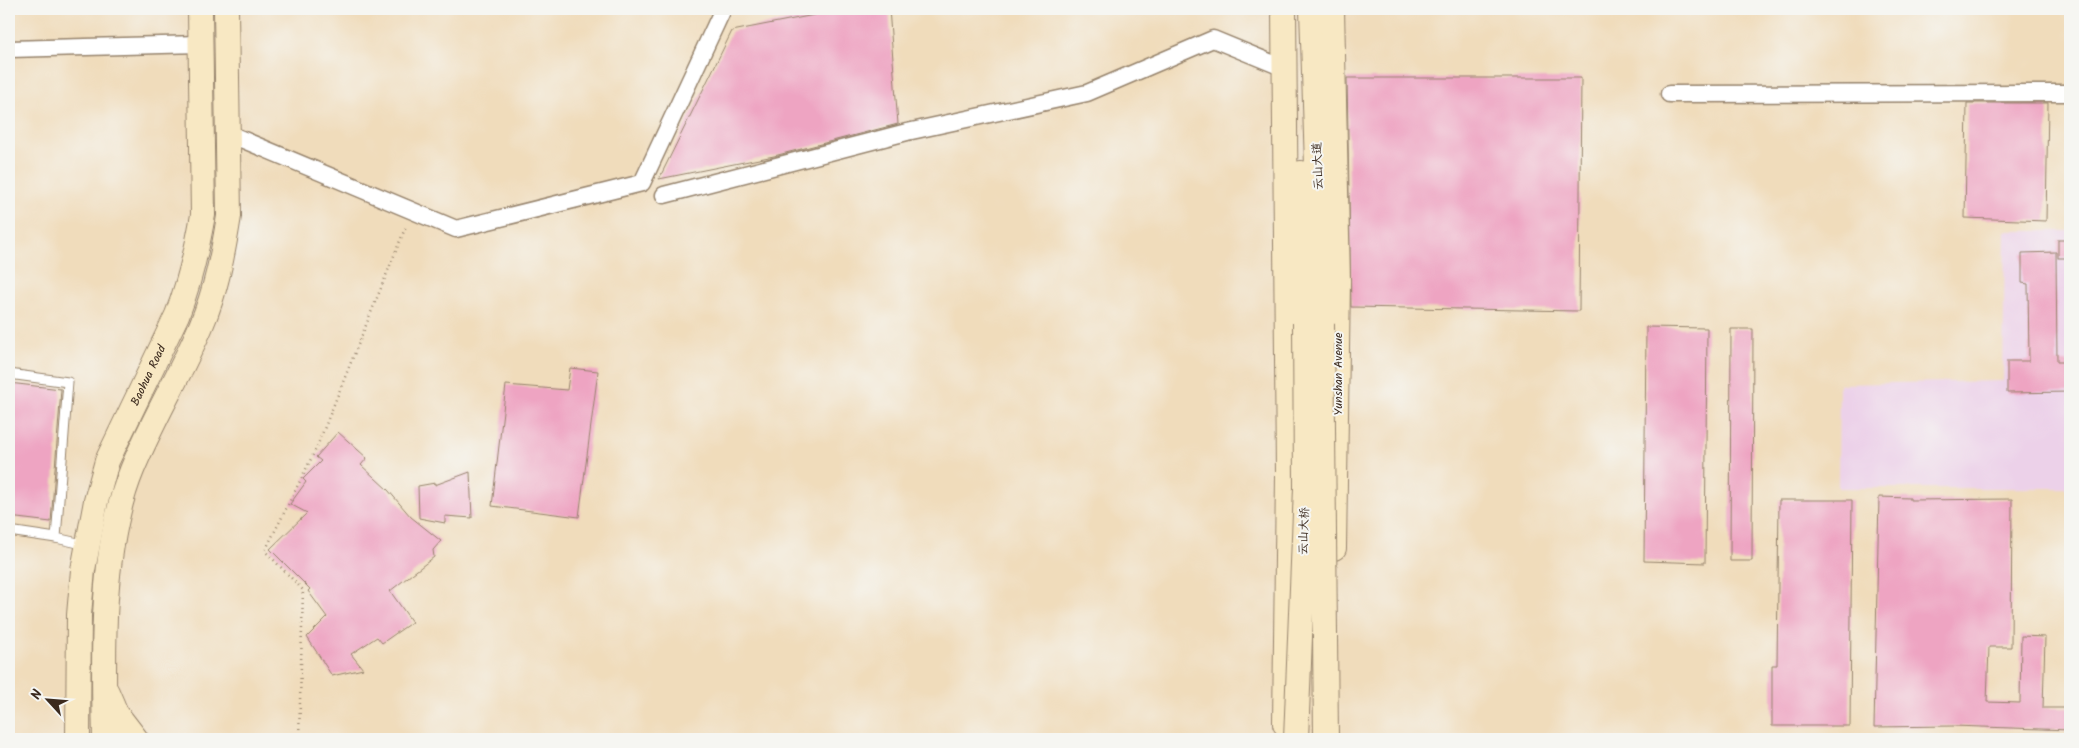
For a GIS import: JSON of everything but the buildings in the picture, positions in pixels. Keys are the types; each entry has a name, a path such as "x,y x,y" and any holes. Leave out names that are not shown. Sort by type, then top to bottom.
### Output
{"main road":[{"name":"Baohua Road","path":"78,739 79,615 87,545 108,461 177,315 195,259 203,215 200,9"},
{"name":"Baohua Road","path":"105,739 105,617 109,574 121,507 132,471 201,326 211,299 224,248 229,216 226,9"},
{"path":"1284,9 1288,464 1285,739"},
{"name":"云山大道","path":"1295,9 1314,324"},
{"name":"云山大道","path":"1312,9 1314,324"},
{"name":"Yunshan Avenue","path":"1326,739 1337,438 1338,281 1332,9"},
{"name":"云山大桥","path":"1298,739 1306,487 1314,324"},
{"name":"云山大桥","path":"1314,324 1326,739"},
{"path":"1287,644 1298,739"},
{"path":"104,688 116,713 136,739"}],"street":[{"path":"227,133 456,229 642,183 723,9"},
{"path":"664,195 907,132 1086,93 1213,39 1284,68"},
{"path":"9,49 200,44"},
{"path":"1669,94 2070,92"}],"lane":[{"path":"9,374 68,382 56,538"},
{"path":"9,531 87,545"}],"path":[{"path":"300,739 303,590 266,552 316,449 406,226 415,228"}],"shaded area":[{"path":"2005,231 2070,231 2070,488 1838,488 1839,384 2003,381"}]}
